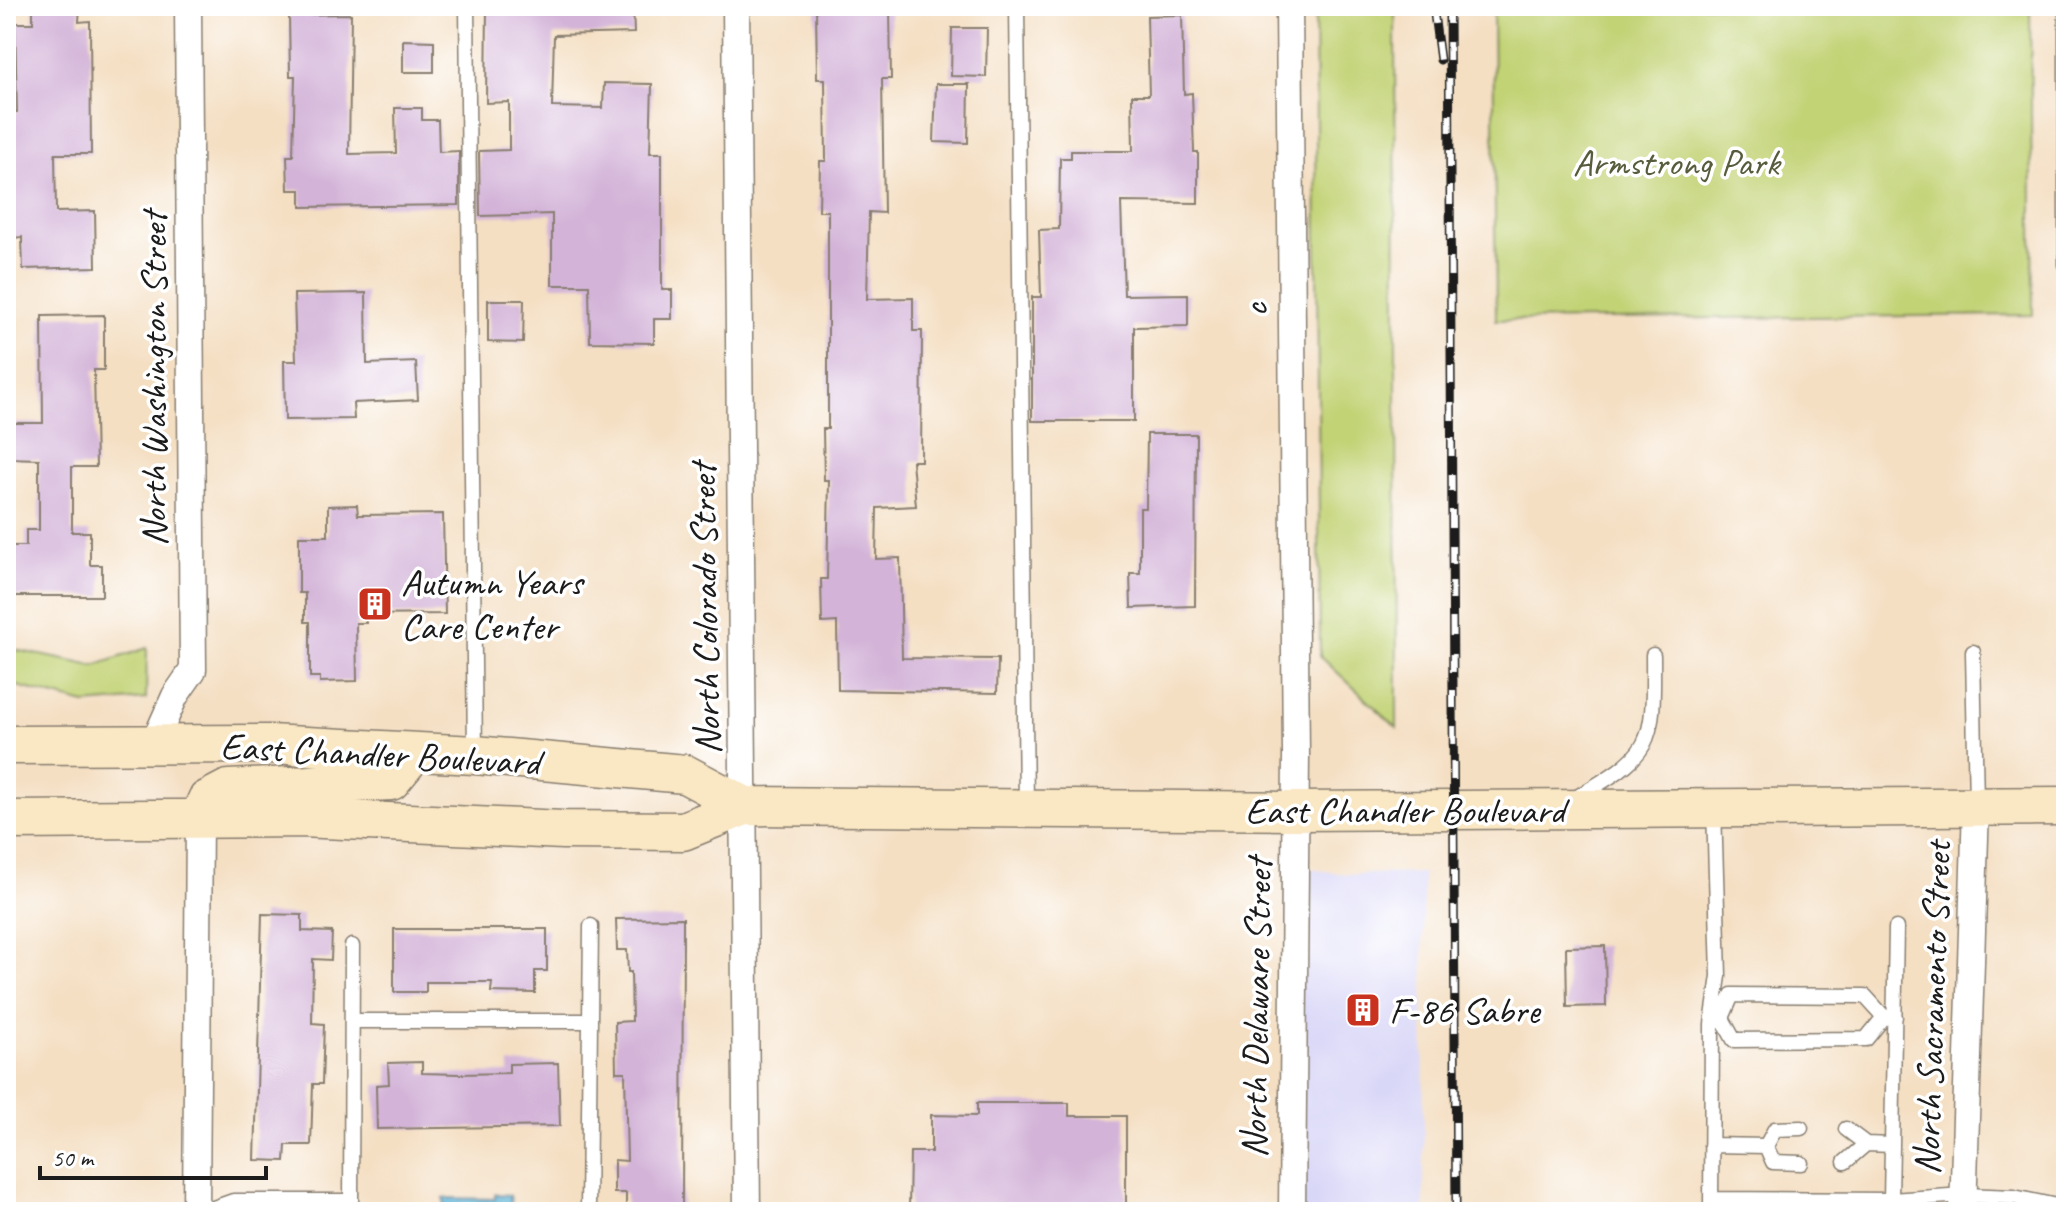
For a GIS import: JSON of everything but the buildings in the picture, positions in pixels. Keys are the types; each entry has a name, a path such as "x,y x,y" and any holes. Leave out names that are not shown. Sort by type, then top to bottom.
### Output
{"main road":[{"name":"East Chandler Boulevard","path":"6,745 154,743 475,755 685,774 745,806"},
{"path":"199,818 207,800 228,789 391,781 415,752"},
{"name":"East Chandler Boulevard","path":"6,820 199,818 683,831 745,806 1296,811 2066,806"}],"street":[{"name":"North Washington Street","path":"154,743 175,696 193,670 188,6"},
{"name":"North Colorado Street","path":"736,6 747,1212"},
{"name":"c","path":"1289,6 1294,613"},
{"name":"North Delaware Street","path":"1292,1212 1296,811 1294,613"},
{"name":"North Sacramento Street","path":"1964,1204 1976,806"},
{"path":"196,1212 199,818"}],"lane":[{"path":"467,6 475,755"},
{"path":"1017,6 1026,810"},
{"path":"2066,6 2066,265"},
{"path":"1973,652 1976,806"},
{"path":"1556,809 1634,761 1654,719 1653,655"},
{"path":"1714,808 1719,976 1711,1204 1891,1200 1964,1204 2014,1197 2066,1208"},
{"path":"588,1212 591,926"},
{"path":"1891,1200 1889,1017 1896,928"},
{"path":"202,1212 233,1201 351,1207 352,946"},
{"path":"1716,1022 1732,995 1865,996 1889,1017"},
{"path":"1716,1022 1734,1040 1866,1039 1889,1017"},
{"path":"352,1021 590,1021"},
{"path":"1766,1146 1775,1129 1801,1128"},
{"path":"1846,1129 1866,1144 1892,1145"},
{"path":"1845,1162 1866,1144"},
{"path":"1711,1145 1766,1146"},
{"path":"1766,1146 1773,1162 1801,1163"}],"shaded area":[{"path":"1296,867 1346,874 1423,873 1424,1212 1292,1212"}],"green space":[{"path":"1315,6 1395,6 1397,728 1320,656"},
{"name":"Armstrong Park","path":"1493,6 2030,6 2033,315 1496,320"},
{"path":"6,648 94,666 147,648 146,699 85,704 6,683"}],"water":[{"path":"495,1194 510,1195 512,1211 445,1212 444,1198 495,1199"}],"railway":[{"path":"1433,6 1440,60"},
{"path":"1449,6 1456,1212"}],"place":[{"name":"Autumn Years Care Center","path":"375,604"},
{"name":"F-86 Sabre","path":"1363,1010"}]}
